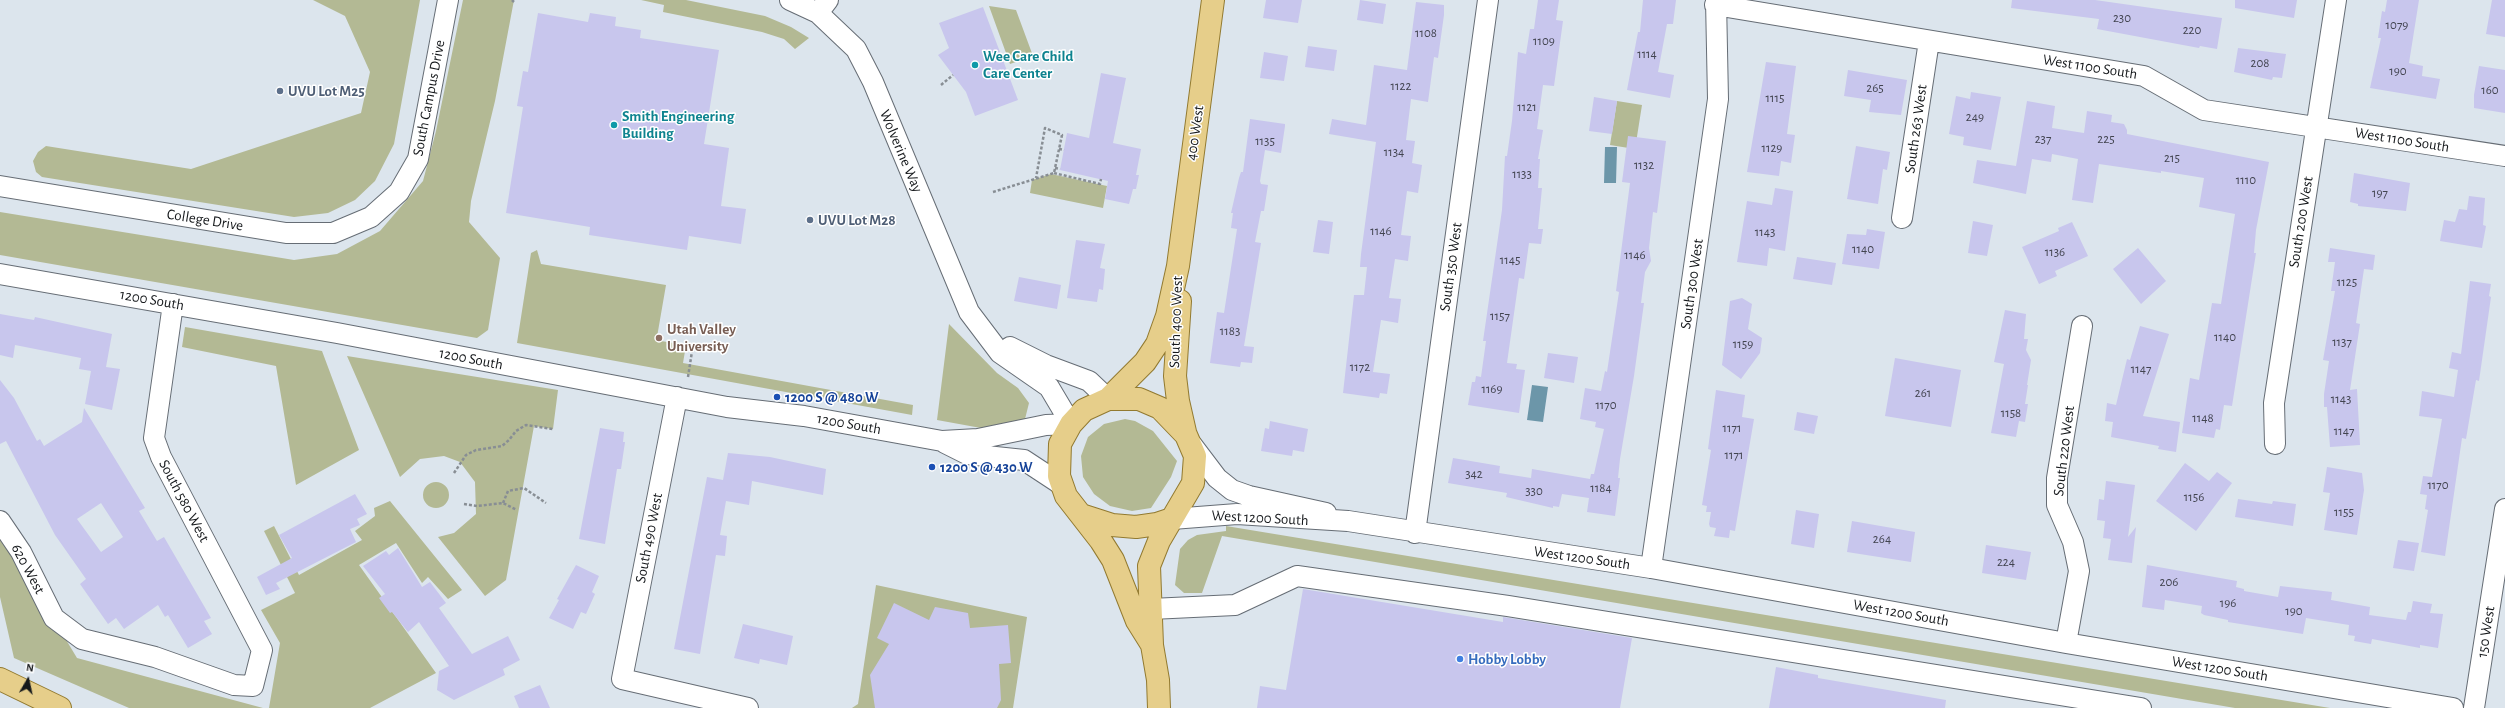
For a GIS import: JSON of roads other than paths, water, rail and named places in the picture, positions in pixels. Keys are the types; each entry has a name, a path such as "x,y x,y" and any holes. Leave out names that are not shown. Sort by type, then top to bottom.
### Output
{"main road":[{"name":"400 West","path":"1178,266 1213,0"},
{"name":"South 400 West","path":"1108,399 1141,368 1157,344 1167,316 1178,266"},
{"name":"South 400 West","path":"1178,266 1180,300 1175,376 1178,402 1189,440"},
{"path":"1152,645 1137,621 1113,560 1073,506 1062,485 1058,455 1064,434 1084,410 1108,399 1129,398 1150,403 1160,408 1189,440 1196,465 1193,483 1153,553 1149,566 1152,645 1158,680 1159,708"},
{"path":"1081,515 1112,525 1136,527 1157,524 1172,519"},
{"path":"0,679 60,708"}],"street":[{"name":"South Campus Drive","path":"399,192 418,159 448,0"},
{"name":"Wolverine Way","path":"790,0 823,6 856,49 876,89 961,297 990,341 1009,360 1049,387 1071,424"},
{"name":"South 350 West","path":"1415,533 1488,0"},
{"name":"South 200 West","path":"2275,444 2274,404 2315,126 2336,0"},
{"name":"West 1100 South","path":"1716,2 1929,41 2144,76 2204,110 2505,156"},
{"name":"South 300 West","path":"1651,568 1718,100 1716,2"},
{"name":"South 263 West","path":"1902,218 1929,41"},
{"name":"College Drive","path":"0,186 286,233 333,233 371,217 399,192"},
{"name":"1200 South","path":"0,274 173,304 734,408 804,416 942,441 978,440 1040,425 1071,424"},
{"name":"South 580 West","path":"155,657 234,685 253,686 262,650 161,457 154,438 173,304"},
{"name":"South 220 West","path":"2066,643 2079,571 2073,542 2057,505 2057,478 2082,326"},
{"name":"Wolverine Way","path":"982,328 1030,358 1089,381 1108,399"},
{"name":"South 490 West","path":"677,397 622,679 748,708"},
{"name":"West 1200 South","path":"1189,440 1217,478 1232,490 1250,496 1315,509 1348,521"},
{"name":"1200 South","path":"942,441 967,454 1024,460 1062,485"},
{"name":"150 West","path":"2474,708 2505,509"},
{"name":"West 1200 South","path":"1172,519 1237,514 1348,521 1415,533 1651,568 2066,643 2453,708"},
{"name":"620 West","path":"0,521 21,552 54,618 82,639 155,657"},
{"path":"1151,609 1235,605 1298,576 1516,608 2141,708"}],"water":[{"path":"1605,147 1617,147 1616,183 1604,183"},
{"path":"1532,385 1548,387 1543,422 1527,420"}],"place":[{"name":"Wee Care Child Care Center","path":"975,65"},
{"name":"UVU Lot M25","path":"280,91"},
{"name":"Smith Engineering Building","path":"614,125"},
{"name":"UVU Lot M28","path":"810,220"},
{"name":"Utah Valley University","path":"659,338"},
{"name":"1200 S @ 480 W","path":"777,397"},
{"name":"1200 S @ 430 W","path":"932,467"},
{"name":"Hobby Lobby","path":"1460,659"}]}
